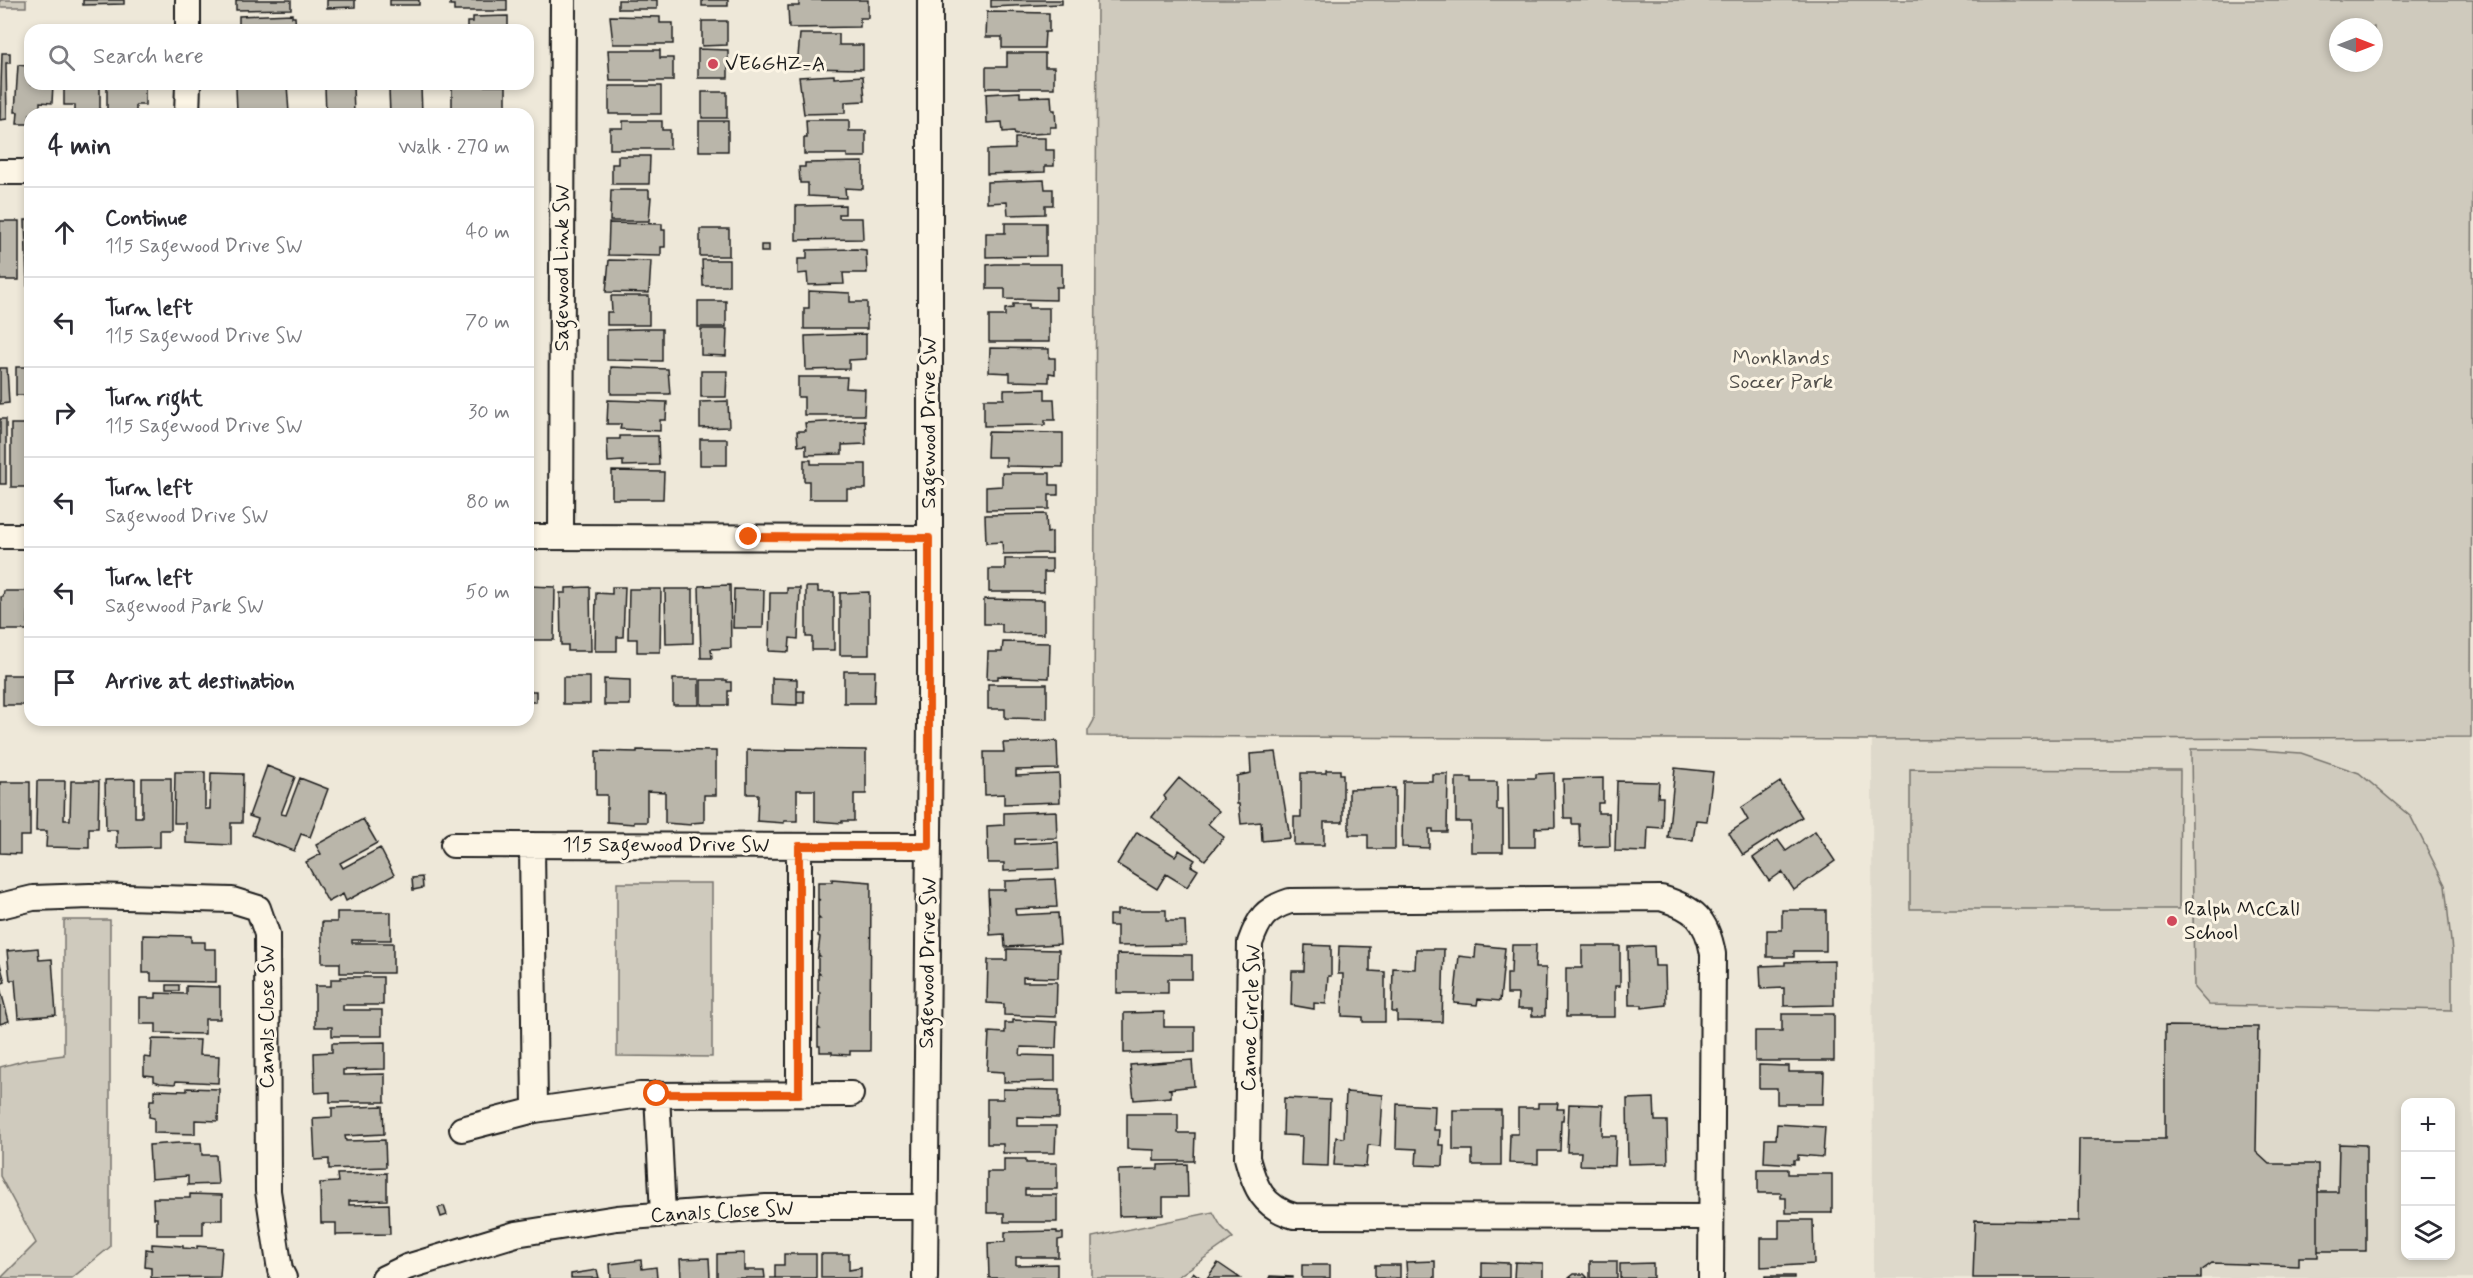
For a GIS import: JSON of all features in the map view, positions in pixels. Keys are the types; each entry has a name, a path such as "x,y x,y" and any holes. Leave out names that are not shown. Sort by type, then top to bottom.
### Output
{"street":[{"path":"188,0 188,24"},
{"name":"Sagewood Link SW","path":"561,537 563,0"},
{"name":"Sagewood Drive SW","path":"925,1278 929,846 930,0"},
{"path":"187,108 188,90"},
{"path":"0,172 24,172"},
{"path":"0,536 24,536"},
{"path":"534,537 929,538"},
{"name":"115 Sagewood Drive SW","path":"453,845 929,846"},
{"name":"115 Sagewood Drive SW","path":"532,845 535,1110"},
{"name":"115 Sagewood Drive SW","path":"799,846 799,1094"},
{"name":"Canals Close SW","path":"0,906 33,898 90,896 232,900 258,908 267,934 268,1191 280,1270 284,1278"},
{"name":"Canoe Circle SW","path":"1711,1217 1294,1216 1277,1211 1264,1199 1252,1180 1246,1158 1250,943 1263,915 1275,906 1290,901 1661,898 1683,905 1699,917 1710,937 1713,954 1711,1278"},
{"path":"657,1094 663,1214"},
{"path":"462,1129 535,1110 657,1094 851,1094"},
{"name":"Canals Close SW","path":"384,1278 407,1268 516,1234 617,1218 766,1207 925,1207"}],"shaded area":[{"name":"Ralph McCall School","path":"2471,737 2473,1278 1873,1278 1872,740"}],"green space":[{"path":"0,0 26,0 26,7 0,7"},
{"name":"Monklands Soccer Park","path":"1097,0 2473,0 2471,737 1872,740 1088,736 1094,720"},
{"path":"2191,749 2246,749 2301,753 2359,773 2411,817 2445,885 2452,951 2452,1010 2209,1005 2194,988"},
{"path":"1910,769 2180,770 2179,909 1910,909"},
{"path":"617,883 712,883 712,1057 617,1056"},
{"path":"64,920 110,920 110,1247 72,1278 1,1278 36,1243 0,1176 0,1067 26,1060 64,1055"},
{"path":"1213,1212 1221,1226 1233,1238 1176,1278 1092,1278 1092,1237"}],"building":[{"path":"83,0 124,0 124,4 83,5"},
{"path":"236,0 291,0 291,9 236,10"},
{"path":"327,0 355,0 355,7 327,8"},
{"path":"390,0 419,0 419,5 390,5"},
{"path":"450,0 507,0 507,11 454,11 454,5 450,5"},
{"path":"618,0 657,0 657,9 618,9"},
{"path":"702,0 728,0 728,6 702,6"},
{"path":"799,0 868,0 868,18 860,18 860,27 789,28 788,6 799,6"},
{"path":"991,0 1062,0 1062,4 991,7"},
{"path":"987,12 1049,13 1049,32 1045,32 1044,48 1002,48 1002,37 986,37"},
{"path":"292,14 292,17 295,17 296,24 239,24 239,16"},
{"path":"508,16 508,24 467,24 467,22 473,22 473,17"},
{"path":"610,16 660,17 660,23 673,23 673,44 613,44"},
{"path":"702,21 727,21 727,45 702,46"},
{"path":"800,34 839,34 839,45 863,45 863,69 797,68"},
{"name":"VE6GHZ-A","path":"698,49 728,50 728,78 698,78"},
{"path":"608,50 660,50 660,58 673,58 673,81 610,81"},
{"path":"2,53 10,53 10,63 6,63 7,119 0,120"},
{"path":"1007,53 1045,53 1045,67 1054,67 1054,88 986,88 986,67 1007,67"},
{"path":"18,65 24,66 24,90 53,90 52,103 40,102 40,108 24,108 24,124 17,124 18,112 15,112"},
{"path":"834,75 834,78 863,76 865,101 845,102 845,113 804,114 799,77"},
{"path":"609,86 661,86 661,114 609,114"},
{"path":"64,90 100,90 100,108 75,108 75,105 64,105"},
{"path":"107,90 145,90 145,105 136,105 136,108 107,108"},
{"path":"236,90 287,90 289,108 237,108"},
{"path":"325,90 353,90 354,108 326,108"},
{"path":"389,90 421,90 422,108 390,108"},
{"path":"452,90 506,90 506,108 452,108"},
{"path":"702,92 727,92 727,118 702,118"},
{"path":"1020,92 1020,97 1051,96 1056,127 1050,127 1050,133 1015,135 1014,131 1003,132 1002,122 987,123 986,94"},
{"path":"806,120 849,120 849,131 866,131 866,157 847,157 847,154 804,154 804,138 807,138"},
{"path":"623,121 662,121 662,130 670,130 670,149 610,149 610,128 623,128"},
{"path":"699,121 728,121 728,151 699,151"},
{"path":"1015,138 1045,138 1045,150 1054,150 1054,166 1045,166 1045,172 987,174 987,150 1015,149"},
{"path":"618,156 650,156 649,184 612,184 612,164 618,164"},
{"path":"863,162 863,189 845,188 846,198 808,196 808,183 800,183 799,167 805,167 805,163"},
{"path":"1044,180 1045,189 1053,189 1053,205 1045,205 1045,214 1008,215 1007,202 987,203 987,182"},
{"path":"611,190 649,190 649,197 651,197 649,221 610,221"},
{"path":"845,205 845,214 839,214 839,218 862,218 863,239 796,240 796,206"},
{"path":"0,221 19,221 19,280 0,280"},
{"path":"609,223 662,224 662,230 665,230 665,247 661,247 661,256 608,255"},
{"path":"1005,223 1046,223 1046,256 986,257 986,233 1005,233"},
{"path":"700,229 729,229 729,256 700,256"},
{"path":"761,245 769,245 769,252 761,252"},
{"path":"807,250 866,250 867,273 843,273 844,284 808,285 807,273 798,274 798,259 807,259"},
{"path":"609,260 651,261 649,293 606,292"},
{"path":"702,260 729,260 729,286 703,286"},
{"path":"1062,264 1062,287 1056,287 1056,300 1005,299 1005,289 987,289 987,265"},
{"path":"809,291 850,293 850,302 867,302 867,329 804,329 804,308 809,308"},
{"path":"611,296 649,296 649,325 607,325 607,312 612,312"},
{"path":"698,301 726,301 726,327 698,327"},
{"path":"1013,304 1029,304 1029,308 1049,308 1049,342 989,342 989,316 1005,316 1005,309 1013,308"},
{"path":"662,329 662,361 607,360 607,330"},
{"path":"701,329 727,329 726,356 701,355"},
{"path":"866,334 866,359 849,360 849,369 806,370 805,336"},
{"path":"990,348 1049,349 1049,358 1055,358 1055,374 1049,373 1049,382 1010,381 1010,373 989,372"},
{"path":"16,367 24,367 24,395 16,395"},
{"path":"611,367 668,369 670,394 611,394"},
{"path":"0,368 7,368 9,403 0,404"},
{"path":"701,371 727,371 726,397 701,397"},
{"path":"798,377 847,377 846,388 865,389 864,415 804,415 804,397 798,397"},
{"path":"1045,389 1045,399 1054,399 1055,420 1045,420 1045,425 984,426 984,399 1004,399 1004,390"},
{"path":"608,400 667,402 666,420 660,420 660,431 620,429 621,424 607,424"},
{"path":"728,401 729,427 700,428 700,402"},
{"path":"0,419 6,419 6,484 0,484"},
{"path":"865,420 866,444 842,445 842,454 806,455 806,445 798,446 797,431 806,431 805,423"},
{"path":"11,424 24,424 24,487 11,487"},
{"path":"988,432 1063,433 1063,467 1006,466 1006,457 987,457"},
{"path":"620,436 658,436 659,465 623,466 623,461 608,462 607,439 620,439"},
{"path":"700,439 727,439 727,465 700,465"},
{"path":"804,460 811,460 811,464 866,464 866,489 847,489 847,499 809,499 809,481 804,481"},
{"path":"612,471 664,472 663,499 612,499"},
{"path":"1002,473 1050,473 1050,485 1058,485 1058,495 1049,495 1049,509 986,510 986,487 1002,486"},
{"path":"1046,514 1047,533 1052,532 1052,553 1003,554 1002,542 986,543 985,515"},
{"path":"1005,559 1052,559 1052,572 1044,572 1044,592 989,592 989,569 1005,569"},
{"path":"730,585 731,648 711,649 712,658 701,658 699,586"},
{"path":"534,586 555,587 554,640 534,640"},
{"path":"590,587 591,651 568,651 568,645 561,645 560,593 566,593 566,588"},
{"path":"612,587 625,587 623,637 617,637 617,651 595,651 596,593 612,594"},
{"path":"806,587 818,587 818,592 834,592 834,650 812,650 812,637 806,637"},
{"path":"787,588 800,588 798,639 790,638 789,652 769,651 770,593 787,593"},
{"path":"629,589 661,589 660,652 637,652 637,639 628,639"},
{"path":"665,589 693,589 693,643 666,644"},
{"path":"734,589 764,590 763,628 733,628"},
{"path":"4,591 24,591 24,630 1,630 1,597"},
{"path":"869,592 869,655 840,655 840,593"},
{"path":"984,599 1044,600 1044,634 1002,633 1002,624 984,624"},
{"path":"1003,642 1050,643 1049,678 998,676 998,679 987,679 988,652 1002,652"},
{"path":"844,671 875,671 874,703 844,703"},
{"path":"3,675 24,675 24,705 3,705"},
{"path":"563,677 590,677 590,704 563,704"},
{"path":"772,678 797,679 797,705 772,704"},
{"path":"604,679 630,680 630,705 604,705"},
{"path":"673,679 699,679 699,705 673,705"},
{"path":"701,680 731,682 731,691 728,691 728,705 701,705"},
{"path":"988,684 1047,684 1047,719 1005,718 1005,709 988,709"},
{"path":"797,691 804,691 804,703 797,703"},
{"path":"1057,741 1058,769 1016,770 1016,776 1059,774 1060,802 1004,804 1004,794 985,795 984,752 1004,752 1003,743"},
{"path":"787,749 866,750 866,794 854,794 854,821 842,821 842,823 815,821 815,790 797,790 797,821 784,821 784,823 757,821 758,794 747,794 747,750 787,751"},
{"path":"637,750 716,751 716,795 704,795 704,822 691,823 691,825 665,823 665,792 647,791 647,822 634,822 634,824 607,822 607,795 596,795 596,751 637,752"},
{"path":"1276,752 1290,838 1262,841 1261,822 1241,824 1239,804 1237,804 1237,776 1251,773 1250,754"},
{"path":"267,766 295,777 281,814 286,815 300,778 328,789 310,837 301,834 294,851 252,835 258,819 249,816"},
{"path":"1675,768 1713,772 1707,821 1696,820 1693,840 1668,838"},
{"path":"1326,770 1340,770 1340,774 1343,774 1343,822 1324,822 1324,845 1294,845 1294,817 1301,817 1301,773 1326,773"},
{"path":"175,772 205,772 205,809 210,809 211,773 243,774 242,823 231,823 231,845 186,843 186,823 174,823"},
{"path":"1554,773 1555,827 1535,828 1535,847 1509,847 1508,778 1536,778 1536,774"},
{"path":"1432,774 1448,774 1447,832 1433,832 1433,829 1429,829 1429,848 1402,847 1403,781 1432,781"},
{"path":"142,778 171,778 171,830 160,830 160,847 117,848 117,830 106,830 105,780 135,779 135,817 142,817"},
{"path":"1179,778 1219,811 1208,824 1224,837 1205,860 1152,817 1166,799 1164,796"},
{"path":"1456,778 1472,778 1472,782 1497,782 1497,810 1503,810 1503,852 1471,852 1471,822 1456,822"},
{"path":"1603,778 1603,803 1598,803 1598,813 1609,813 1610,846 1580,847 1579,824 1572,824 1572,818 1564,818 1563,779"},
{"path":"37,781 65,781 64,820 70,820 71,781 99,781 98,828 89,828 89,848 46,847 47,831 36,831"},
{"path":"1617,781 1659,782 1658,797 1663,797 1662,828 1648,827 1647,852 1615,851"},
{"path":"0,782 30,782 30,836 20,836 20,854 0,853"},
{"path":"1780,782 1802,817 1743,855 1729,833 1748,820 1741,808"},
{"path":"1395,788 1395,849 1368,849 1368,835 1349,835 1349,789"},
{"path":"1056,811 1057,838 1015,839 1015,844 1058,842 1059,869 1004,871 1004,863 988,863 987,826 1004,825 1004,813"},
{"path":"363,819 377,843 340,863 343,868 380,848 394,875 346,901 343,894 328,902 306,862 321,854 316,845"},
{"path":"1815,831 1835,861 1794,890 1782,872 1769,881 1753,858 1778,840 1786,851"},
{"path":"1137,832 1175,856 1179,850 1195,860 1191,866 1198,870 1187,887 1166,874 1157,889 1117,864"},
{"path":"422,877 423,888 413,890 412,878"},
{"path":"832,879 871,882 870,1051 850,1051 850,1055 820,1052 820,1046 818,1046 820,937 818,936 818,919 820,919 818,900 820,900 818,899 818,882 832,882"},
{"path":"1055,879 1057,907 1015,909 1016,915 1058,913 1060,944 1005,947 1004,934 990,935 988,890 1005,890 1005,881"},
{"path":"1117,910 1166,910 1166,921 1185,921 1186,945 1117,946 1117,926 1109,926 1109,915 1117,915"},
{"path":"1782,910 1826,910 1826,951 1794,951 1794,957 1767,957 1767,930 1782,930"},
{"path":"337,912 391,912 391,940 352,940 352,943 393,943 393,973 340,973 340,963 322,963 322,922 337,922"},
{"path":"143,935 191,936 191,942 205,942 205,949 216,949 216,982 151,981 151,973 143,973"},
{"path":"1305,945 1331,946 1331,976 1328,976 1326,1004 1314,1003 1314,1009 1291,1005 1292,971 1304,971"},
{"path":"1476,945 1505,948 1500,1001 1478,999 1477,1005 1454,1003 1459,956 1475,958"},
{"path":"1512,945 1536,945 1535,968 1546,968 1545,1016 1532,1016 1532,1009 1517,1009 1518,994 1507,994 1507,974 1511,974"},
{"path":"1339,946 1370,947 1370,971 1385,972 1385,1022 1363,1022 1363,1017 1342,1016 1343,974 1338,974"},
{"path":"1582,946 1620,946 1620,986 1615,986 1615,1017 1566,1017 1566,968 1582,968"},
{"path":"1654,946 1655,966 1665,966 1666,1005 1642,1008 1642,1005 1629,1005 1628,947"},
{"path":"38,948 39,960 52,959 56,1015 18,1018 15,980 10,980 7,951"},
{"path":"1007,949 1059,950 1058,978 1023,977 1023,982 1057,982 1056,1017 1004,1015 1004,1004 987,1003 988,960 1007,960"},
{"path":"1416,949 1444,949 1442,1022 1397,1021 1397,1012 1392,1012 1393,968 1415,969"},
{"path":"1117,954 1192,955 1192,979 1168,979 1168,993 1117,993"},
{"path":"1834,961 1834,1005 1784,1006 1784,988 1761,989 1760,966 1785,965 1785,962"},
{"path":"0,964 5,982 0,984"},
{"path":"341,977 383,977 383,1005 343,1005 343,1010 382,1010 382,1036 332,1036 332,1027 315,1027 315,986 331,986 331,979 341,979"},
{"path":"167,985 179,985 179,991 167,991"},
{"path":"186,986 220,987 220,1019 205,1019 205,1034 156,1033 156,1024 140,1024 140,998 156,998 156,993 186,994"},
{"path":"0,988 9,1021 0,1024"},
{"path":"1164,1012 1164,1027 1195,1027 1195,1052 1124,1053 1124,1013"},
{"path":"1782,1014 1834,1014 1834,1061 1755,1061 1755,1031 1782,1031"},
{"path":"1013,1020 1057,1022 1056,1048 1021,1047 1020,1055 1055,1056 1055,1081 1004,1082 1004,1072 987,1071 989,1032 1005,1033 1005,1023 1013,1023"},
{"path":"2165,1026 2258,1027 2256,1152 2269,1164 2318,1164 2318,1257 2299,1257 2299,1266 2212,1263 2201,1271 2201,1278 1973,1278 1975,1220 2078,1221 2079,1139 2165,1139"},
{"path":"152,1039 200,1040 199,1055 219,1056 218,1083 176,1081 175,1084 160,1083 154,1081 154,1076 144,1075 144,1057 151,1058"},
{"path":"385,1042 385,1069 343,1070 343,1075 385,1074 385,1102 330,1102 330,1092 315,1093 314,1053 332,1052 332,1043"},
{"path":"1192,1060 1194,1086 1168,1089 1171,1090 1171,1097 1134,1100 1130,1065"},
{"path":"1759,1065 1789,1066 1789,1072 1824,1072 1823,1104 1777,1104 1777,1088 1759,1088"},
{"path":"187,1088 219,1089 218,1121 195,1120 195,1134 154,1133 154,1118 149,1117 150,1100 154,1100 154,1090 187,1091"},
{"path":"1003,1089 1059,1090 1059,1118 1017,1117 1017,1126 1056,1126 1055,1153 1003,1153 1003,1144 987,1144 987,1099 1003,1099"},
{"path":"1346,1092 1383,1095 1380,1146 1368,1145 1366,1167 1334,1165 1336,1137 1344,1138"},
{"path":"1284,1098 1330,1100 1328,1166 1301,1165 1302,1136 1283,1135"},
{"path":"1654,1098 1655,1121 1667,1121 1668,1163 1628,1164 1627,1099"},
{"path":"1538,1103 1558,1103 1557,1109 1564,1109 1563,1120 1561,1120 1560,1151 1538,1151 1538,1164 1509,1163 1510,1134 1518,1134 1518,1108 1538,1108"},
{"path":"1397,1104 1435,1106 1434,1130 1440,1130 1439,1145 1444,1145 1443,1166 1416,1165 1417,1149 1396,1148"},
{"path":"1569,1104 1603,1105 1602,1136 1616,1136 1615,1166 1580,1165 1581,1152 1567,1152"},
{"path":"383,1106 384,1134 345,1136 346,1141 385,1140 386,1167 329,1169 329,1159 315,1160 313,1118 332,1117 332,1108"},
{"path":"1453,1110 1501,1110 1501,1165 1472,1165 1472,1150 1453,1150"},
{"path":"1127,1114 1178,1114 1178,1133 1195,1133 1194,1161 1154,1161 1154,1150 1127,1149"},
{"path":"1777,1124 1825,1127 1823,1157 1798,1155 1798,1160 1794,1160 1794,1164 1764,1162 1765,1139 1776,1139"},
{"path":"201,1143 202,1155 216,1155 218,1184 188,1185 188,1176 151,1179 149,1145"},
{"path":"2339,1144 2366,1145 2366,1251 2318,1251 2318,1192 2338,1192"},
{"path":"1004,1159 1026,1159 1026,1163 1057,1163 1057,1189 1025,1189 1025,1195 1057,1195 1057,1222 1004,1222 1004,1213 987,1213 987,1172 1004,1172"},
{"path":"1187,1164 1188,1197 1163,1197 1163,1215 1119,1216 1118,1170 1158,1169 1158,1165"},
{"path":"1758,1169 1788,1169 1788,1174 1832,1174 1832,1213 1786,1213 1786,1198 1781,1198 1781,1193 1758,1193"},
{"path":"387,1173 387,1200 349,1201 349,1205 389,1204 390,1234 336,1235 336,1223 321,1223 320,1183 338,1182 337,1174"},
{"path":"190,1194 222,1195 222,1220 203,1220 203,1235 157,1235 157,1218 154,1218 153,1198 190,1198"},
{"path":"444,1206 447,1215 441,1217 438,1208"},
{"path":"1779,1220 1813,1220 1814,1264 1761,1267 1761,1238 1779,1238"},
{"path":"1057,1231 1057,1233 1063,1233 1063,1239 1058,1240 1058,1257 1016,1257 1016,1265 1057,1264 1057,1278 989,1278 988,1243 1005,1242 1005,1232"},
{"path":"152,1244 197,1249 197,1246 222,1248 220,1277 151,1278 151,1268 145,1267 146,1249 152,1250"},
{"path":"744,1253 744,1270 764,1270 765,1278 717,1278 717,1254"},
{"path":"784,1254 816,1254 816,1278 775,1278 775,1265 784,1265"},
{"path":"821,1254 849,1254 849,1270 861,1268 861,1278 821,1278"},
{"path":"709,1258 710,1278 681,1278 680,1259"},
{"path":"641,1260 642,1269 656,1267 657,1278 611,1278 610,1264"},
{"path":"1435,1261 1435,1278 1407,1278 1406,1262"},
{"path":"1590,1261 1617,1261 1617,1278 1590,1278"},
{"path":"1482,1262 1509,1263 1509,1278 1482,1278"},
{"path":"1515,1262 1543,1263 1543,1278 1514,1278"},
{"path":"1218,1263 1240,1278 1207,1278"},
{"path":"1653,1263 1653,1278 1620,1278 1620,1264"},
{"path":"1302,1265 1330,1265 1330,1278 1302,1278"},
{"path":"1375,1265 1400,1265 1400,1278 1375,1278"},
{"path":"597,1270 599,1278 571,1278 571,1274"},
{"path":"1193,1272 1201,1278 1189,1278"},
{"path":"1574,1274 1584,1274 1588,1278 1569,1278"},
{"path":"1270,1276 1293,1277 1293,1278 1269,1278"},
{"path":"1765,1276 1794,1276 1794,1278 1765,1278"}],"place":[{"name":"VE6GHZ-A","path":"713,64"},
{"name":"Ralph McCall School","path":"2172,921"}],"route":[{"path":"657,1094 799,1094 799,846 929,846 929,538 749,537"}]}
